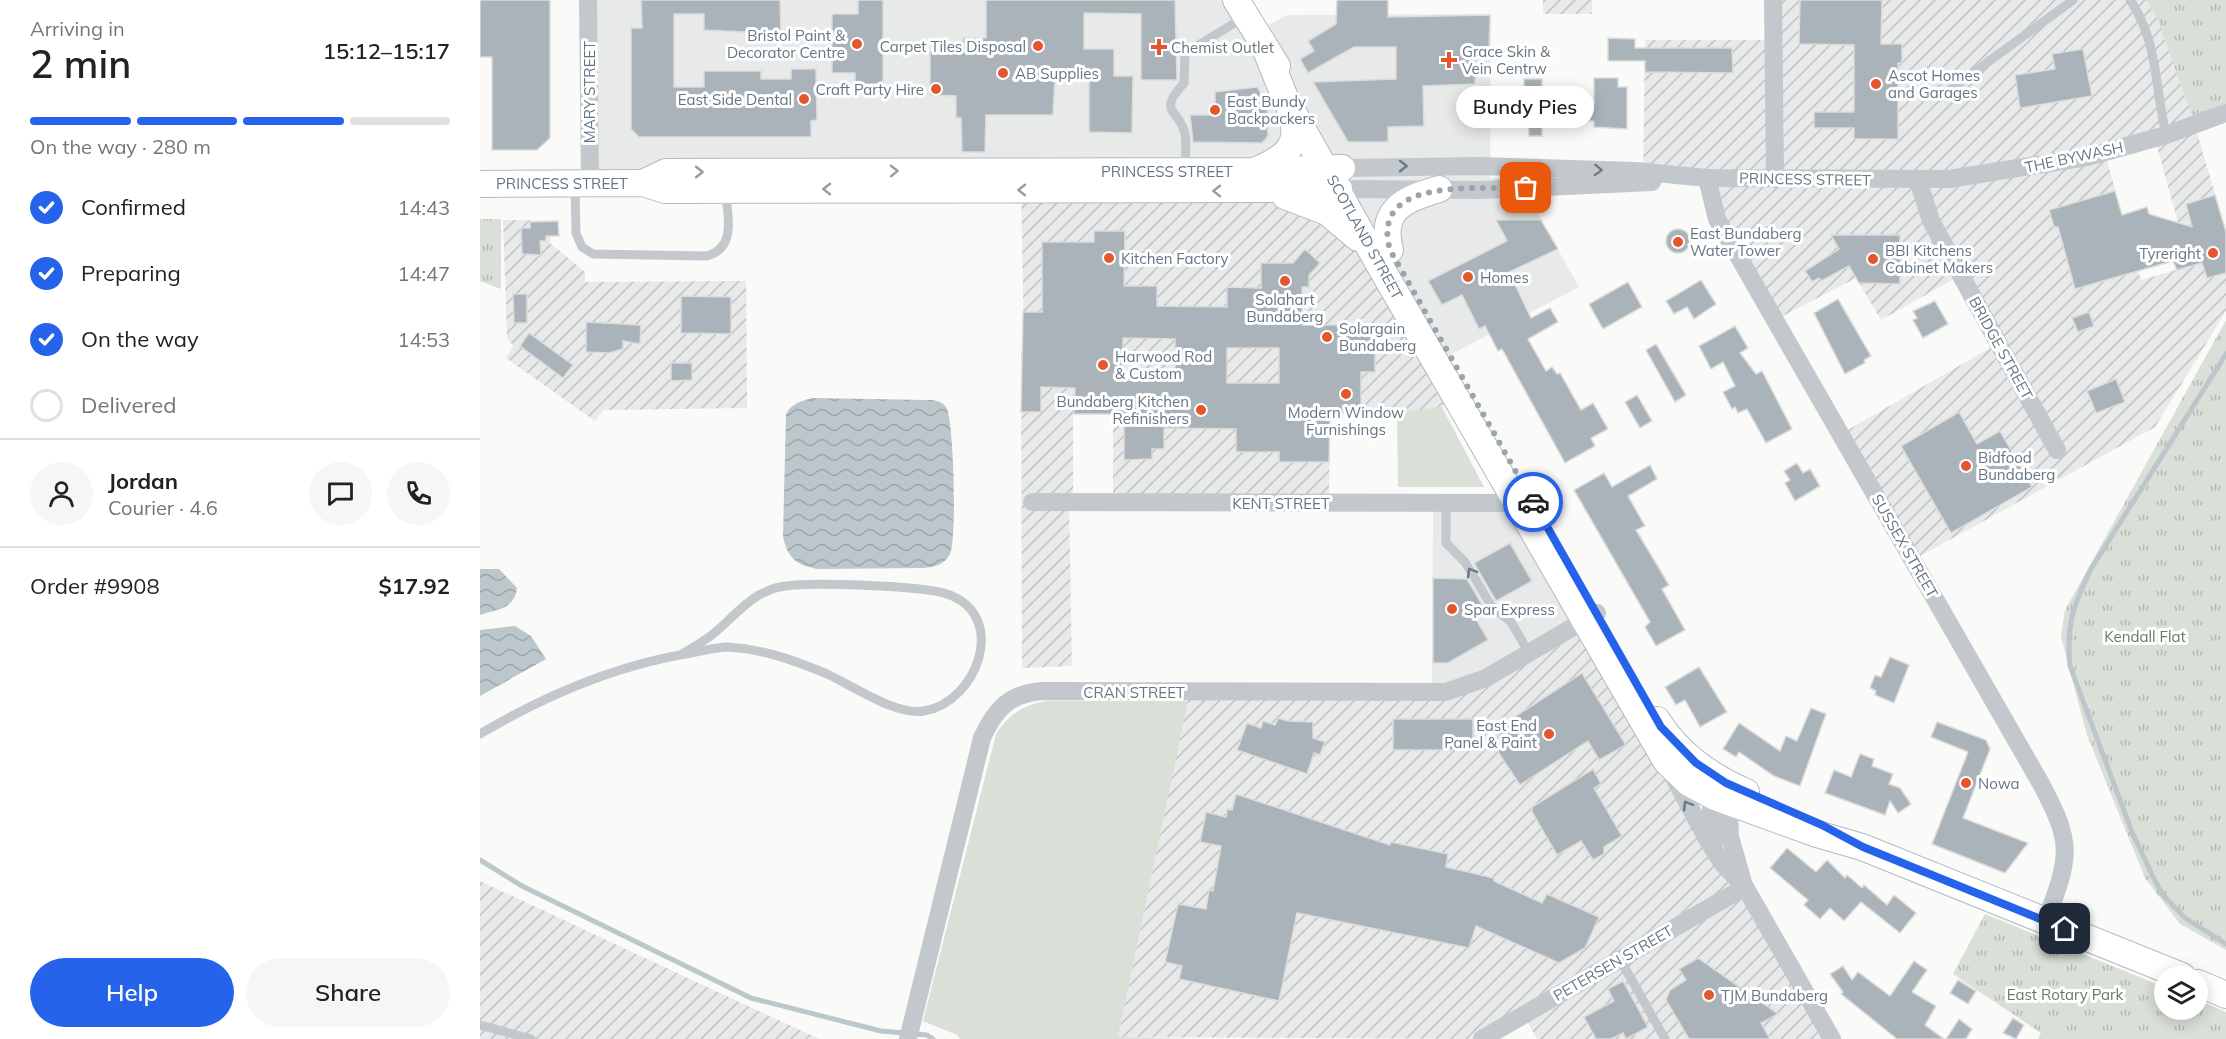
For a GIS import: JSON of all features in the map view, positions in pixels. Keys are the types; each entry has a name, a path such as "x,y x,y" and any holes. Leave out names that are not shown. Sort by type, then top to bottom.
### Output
{"main road":[{"name":"SCOTLAND STREET","path":"1241,8 1266,53 1286,100 1342,179"},
{"name":"SCOTLAND STREET","path":"1266,53 1296,92 1383,255 1591,617 1666,761"},
{"path":"1286,100 1295,131 1291,147 1257,181 1327,212 1383,255"},
{"name":"PRINCESS STREET","path":"643,183 666,172 1185,171 1257,181"},
{"name":"PRINCESS STREET","path":"480,184 643,183 665,190 725,190 1342,179"},
{"path":"1383,255 1386,228 1391,215 1408,200 1439,189"},
{"name":"SCOTLAND STREET","path":"1591,617 1661,727 1724,794"},
{"path":"1666,761 1689,783 1724,794 1817,834 1863,847 2157,966"},
{"path":"2208,987 2226,995"}],"street":[{"name":"MARY STREET","path":"582,184 588,0"},
{"path":"1773,0 1775,179"},
{"name":"THE BYWASH","path":"1918,180 1989,175 2087,157 2166,135 2226,113"},
{"name":"PRINCESS STREET","path":"1342,179 1493,167 1635,171 1700,178"},
{"name":"PRINCESS STREET","path":"1342,179 1439,189 1481,190 1625,184 1700,178 1918,180"},
{"name":"SUSSEX STREET","path":"1700,178 1717,219 2063,827 2066,856 2046,921"},
{"name":"BRIDGE STREET","path":"1918,180 1931,221 2057,450"},
{"name":"KENT STREET","path":"1032,502 1446,503 1523,499"},
{"name":"CRAN STREET","path":"908,1039 982,738 995,713 1012,697 1026,692 1042,691 1446,692 1486,678 1591,617"},
{"name":"SCOTLAND STREET","path":"1666,761 1680,793 1718,856 1744,887 1832,1039"},
{"name":"SCOTLAND STREET","path":"1718,856 1710,827 1711,809 1724,794"},
{"name":"SCOTLAND STREET","path":"1724,794 1730,837 1744,887"},
{"name":"PETERSEN STREET","path":"1482,1039 1744,887"}],"lane":[{"path":"1940,97 2073,0"},
{"path":"2130,0 2144,22 2154,60 2157,97 2166,135"},
{"path":"1185,171 1185,133 1170,106 1172,96 1184,83 1185,53 1241,8"},
{"path":"582,184 576,233 587,251 600,256 706,255 718,252 726,242 728,235 725,190"},
{"path":"1446,503 1446,543 1465,562 1492,607 1511,622 1529,652"},
{"path":"480,734 519,711 601,677 662,657 682,654 725,647 773,653 827,674 884,702 913,712 938,708 962,691 979,662 982,645 981,629 975,615 965,603 936,590 802,584 780,587 759,595 711,636 682,654"},
{"path":"1620,959 1665,1039"},
{"path":"480,1025 531,1039"}],"shaded area":[{"path":"590,0 1238,0 1256,32 1287,15 1491,14 1490,178 1535,178 1535,209 1579,287 1443,359 1342,179 591,182"},
{"path":"1543,0 1592,0 1592,14 1543,14"},
{"path":"1774,0 2146,0 2157,18 2190,109 2226,231 2226,311 2155,427 1911,561 1839,435 1997,344 1959,276 1881,320 1856,278 1773,321 1706,177 1643,177 1645,40 1774,40","holes":["2155,139 2190,266 2141,280 2105,154"]},
{"path":"1342,179 1463,395 1440,408 1380,414 1330,413 1329,501 1113,501 1113,414 1073,414 1073,501 1069,502 1072,666 1022,668 1021,349 1024,349 1021,181"},
{"path":"503,220 558,221 559,236 551,236 550,243 585,272 585,282 746,281 747,408 604,410 595,421 506,358 513,346 507,337"},
{"path":"1433,502 1515,502 1590,616 1485,677 1432,691"},
{"path":"1590,616 1833,1039 1537,1039 1523,1014 1474,1039 1118,1037 1190,690 1446,690"},
{"path":"480,881 752,1008 820,1039 480,1039"}],"green space":[{"path":"2146,0 2226,0 2226,111 2195,124 2157,18"},
{"path":"480,219 501,219 501,289 480,281"},
{"name":"Kendall Flat","path":"2226,320 2226,950 2180,924 2145,878 2087,735 2061,637 2065,610"},
{"path":"1442,407 1484,487 1398,487 1397,412"},
{"path":"1046,701 1188,701 1118,1037 1200,1039 960,1039 957,1035 923,1021 996,734 1017,712 1030,705"},
{"name":"East Rotary Park","path":"1985,914 2154,983 2154,1020 2208,1020 2208,1004 2226,1012 2226,1039 2038,1039 2041,1033 1953,974"}],"water":[{"path":"813,398 931,400 946,407 953,455 954,505 952,545 945,561 923,568 819,569 805,566 794,560 787,550 783,536 786,414 794,405"},
{"path":"480,569 499,569 517,588 513,600 505,607 480,615"},
{"path":"515,626 531,636 546,659 480,696 480,630"}],"building":[{"path":"480,0 550,0 550,138 537,150 492,150 492,57 480,57"},
{"path":"641,0 780,0 781,34 704,30 704,14 674,14 674,87 704,87 704,71 761,71 761,79 791,79 791,69 816,69 817,120 811,121 811,137 639,137 631,129 631,28 642,28"},
{"name":"Bristol Paint & Decorator Centre","path":"858,0 883,0 883,84 855,84 855,73 832,73 832,14 858,14"},
{"path":"986,0 1175,0 1177,80 1141,80 1141,14 1084,13 1084,49 1114,49 1114,76 1133,76 1132,133 1089,132 1089,77 1055,78 1053,115 986,115 985,152 962,152 961,118 956,118 956,96 930,95 930,51 963,51 963,38 986,38"},
{"path":"1337,0 1388,0 1388,17 1490,15 1489,56 1476,56 1475,84 1423,86 1424,126 1388,127 1388,142 1348,142 1313,82 1396,79 1396,47 1354,47 1308,73 1300,59 1314,51 1308,41 1336,24"},
{"path":"1800,0 1882,0 1881,44 1902,44 1902,63 1898,63 1898,139 1854,139 1854,128 1814,128 1814,112 1854,112 1854,45 1799,44"},
{"path":"1608,38 1635,39 1635,48 1732,48 1733,73 1645,72 1645,61 1608,61"},
{"path":"2083,49 2092,96 2020,108 2015,75 2055,69 2052,54"},
{"path":"1594,78 1618,78 1618,87 1627,87 1627,129 1594,127 1594,121 1542,120 1542,136 1529,136 1528,119 1511,119 1511,93 1524,93 1524,79 1542,79 1542,104 1594,104"},
{"path":"1257,87 1267,103 1268,136 1262,143 1193,142 1190,115 1215,115 1215,92"},
{"path":"2115,191 2122,215 2147,207 2149,214 2192,227 2186,204 2215,195 2226,232 2226,273 2207,278 2202,263 2177,270 2173,261 2075,289 2058,227 2054,227 2049,210"},
{"path":"1496,220 1541,220 1558,249 1509,272 1531,318 1550,308 1558,322 1528,339 1546,371 1552,367 1557,374 1560,373 1581,410 1593,403 1608,429 1591,438 1595,446 1565,463 1502,349 1498,351 1485,326 1479,329 1462,295 1442,305 1428,281 1507,241"},
{"path":"558,221 559,236 546,236 546,241 540,241 541,255 522,254 521,228 530,228 530,222"},
{"name":"East Bundaberg Water Tower","path":"1673,229 1683,229 1690,236 1690,246 1683,253 1673,253 1666,246 1666,236"},
{"path":"1094,231 1125,231 1124,286 1157,286 1157,306 1227,307 1227,287 1261,288 1261,263 1293,263 1305,249 1320,263 1309,275 1309,287 1302,287 1302,325 1375,325 1375,372 1361,372 1361,413 1330,413 1329,462 1279,462 1279,452 1236,452 1236,429 1164,428 1164,449 1152,449 1152,459 1124,460 1124,414 1074,414 1075,388 1041,387 1041,412 1021,412 1023,312 1042,312 1042,242 1094,242","holes":["1123,338 1175,339 1175,380 1123,380","1227,348 1279,348 1279,383 1227,383"]},
{"name":"BBI Kitchens Cabinet Makers","path":"1831,235 1900,235 1900,284 1859,283 1849,266 1821,281 1819,278 1812,282 1805,271 1839,249"},
{"path":"1701,280 1716,304 1694,319 1687,307 1674,314 1666,301"},
{"path":"1628,282 1642,307 1603,329 1589,304"},
{"path":"513,294 527,294 527,323 514,323"},
{"path":"681,296 731,297 731,334 681,333"},
{"path":"1838,299 1871,356 1864,360 1865,363 1845,374 1814,313"},
{"path":"1935,301 1948,324 1923,338 1913,320 1917,318 1913,311"},
{"path":"2089,312 2094,326 2078,332 2072,318"},
{"path":"586,322 641,325 640,344 623,341 623,349 609,353 586,352"},
{"path":"1735,326 1748,348 1740,353 1756,374 1762,371 1792,429 1766,443 1747,409 1738,413 1735,407 1732,409 1723,392 1735,386 1723,362 1711,369 1699,346"},
{"path":"529,333 573,365 563,378 520,346"},
{"path":"1656,344 1686,395 1675,402 1646,350"},
{"path":"671,363 692,363 692,380 671,381"},
{"path":"2116,379 2125,402 2096,413 2087,391"},
{"path":"1637,395 1652,421 1640,428 1625,402"},
{"name":"Bidfood Bundaberg","path":"1959,412 1977,444 2000,431 2032,487 1951,533 1901,446"},
{"path":"1797,463 1803,473 1810,469 1820,486 1795,501 1785,483 1790,480 1784,471"},
{"path":"1650,465 1657,479 1628,496 1645,526 1636,530 1669,585 1662,589 1685,630 1656,646 1645,627 1650,622 1574,490 1604,473 1612,487"},
{"path":"1510,543 1532,581 1496,601 1474,563"},
{"name":"Spar Express","path":"1433,578 1467,579 1484,608 1473,614 1488,640 1448,663 1433,663"},
{"path":"1890,657 1909,665 1894,703 1875,695 1876,691 1870,688 1875,675 1881,677"},
{"path":"1699,667 1727,712 1700,727 1685,700 1676,705 1665,687"},
{"name":"East End Panel & Paint","path":"1582,673 1626,745 1599,760 1588,741 1520,785 1498,752 1499,727"},
{"path":"1811,708 1826,714 1800,786 1774,776 1739,752 1736,757 1723,749 1739,723 1780,751 1786,736 1797,741"},
{"path":"1278,718 1288,721 1313,722 1313,738 1325,742 1320,755 1314,753 1307,774 1237,750 1247,723 1261,728 1263,721 1275,725"},
{"path":"1393,719 1473,719 1473,750 1393,750"},
{"name":"Nowa","path":"1937,722 1986,740 1990,749 1963,818 2028,843 2005,873 1932,844 1968,752 1931,737"},
{"path":"1860,754 1874,759 1872,766 1893,774 1889,784 1900,788 1911,804 1898,813 1890,801 1885,815 1825,793 1834,770 1851,777"},
{"path":"1593,769 1601,784 1594,788 1622,836 1604,847 1604,854 1593,860 1581,841 1557,855 1532,812 1532,807"},
{"path":"1236,794 1390,845 1391,842 1448,854 1446,867 1494,878 1494,881 1542,903 1547,894 1599,917 1585,948 1559,963 1476,926 1469,948 1297,913 1279,1001 1179,979 1182,966 1165,962 1178,904 1206,909 1209,890 1213,891 1221,846 1200,842 1206,812 1226,817 1227,809 1232,810"},
{"path":"1787,848 1816,872 1827,860 1845,878 1847,875 1862,888 1864,885 1887,905 1894,895 1916,913 1900,933 1861,902 1844,921 1830,908 1820,919 1804,905 1808,900 1770,868"},
{"name":"TJM Bundaberg","path":"1698,958 1778,1014 1761,1023 1770,1039 1689,1039 1666,1000 1670,990 1686,980 1679,969"},
{"path":"1914,961 1927,970 1912,992 1936,1006 1925,1025 1944,1039 1897,1039 1841,994 1843,992 1830,974 1843,966 1852,980 1858,972 1890,996"},
{"path":"1958,980 1976,991 1968,1004 1950,993"},
{"path":"1623,981 1648,1027 1626,1039 1623,1033 1611,1039 1596,1039 1584,1017 1614,1001 1608,989"},
{"path":"2013,1018 2024,1025 2016,1039 2003,1033"},
{"path":"1959,1019 1972,1029 1966,1039 1946,1039"}],"waterway":[{"path":"2226,354 2091,569 2072,616 2069,638 2070,666 2132,832 2153,877 2163,895 2185,918 2226,944"},
{"path":"480,860 522,886 751,998 881,1031 927,1035 933,1039"}],"way so far":[{"path":"1526,188 1439,189 1415,196 1403,203 1391,215 1386,235 1390,250 1533,502"}],"place":[{"name":"Bristol Paint & Decorator Centre","path":"857,44"},
{"name":"Carpet Tiles Disposal","path":"1038,46"},
{"name":"Chemist Outlet","path":"1159,47"},
{"name":"Grace Skin & Vein Centrw","path":"1449,60"},
{"name":"AB Supplies","path":"1003,73"},
{"name":"Ascot Homes and Garages","path":"1876,84"},
{"name":"Craft Party Hire","path":"936,89"},
{"name":"East Side Dental","path":"804,99"},
{"name":"East Bundy Backpackers","path":"1215,110"},
{"name":"Bundy Pies","path":"1526,188"},
{"name":"East Bundaberg Water Tower","path":"1678,242"},
{"name":"Tyreright","path":"2213,253"},
{"name":"Kitchen Factory","path":"1109,258"},
{"name":"BBI Kitchens Cabinet Makers","path":"1873,259"},
{"name":"Homes","path":"1468,277"},
{"name":"Solahart Bundaberg","path":"1285,281"},
{"name":"Solargain Bundaberg","path":"1327,337"},
{"name":"Harwood Rod & Custom","path":"1103,365"},
{"name":"Modern Window Furnishings","path":"1346,394"},
{"name":"Bundaberg Kitchen Refinishers","path":"1201,410"},
{"name":"Bidfood Bundaberg","path":"1966,466"},
{"name":"Spar Express","path":"1452,609"},
{"name":"East End Panel & Paint","path":"1549,734"},
{"name":"Nowa","path":"1966,783"},
{"name":"TJM Bundaberg","path":"1709,995"}],"route":[{"path":"1533,502 1661,727 1696,763 1726,783 1822,825 1863,847 2065,929"}]}
